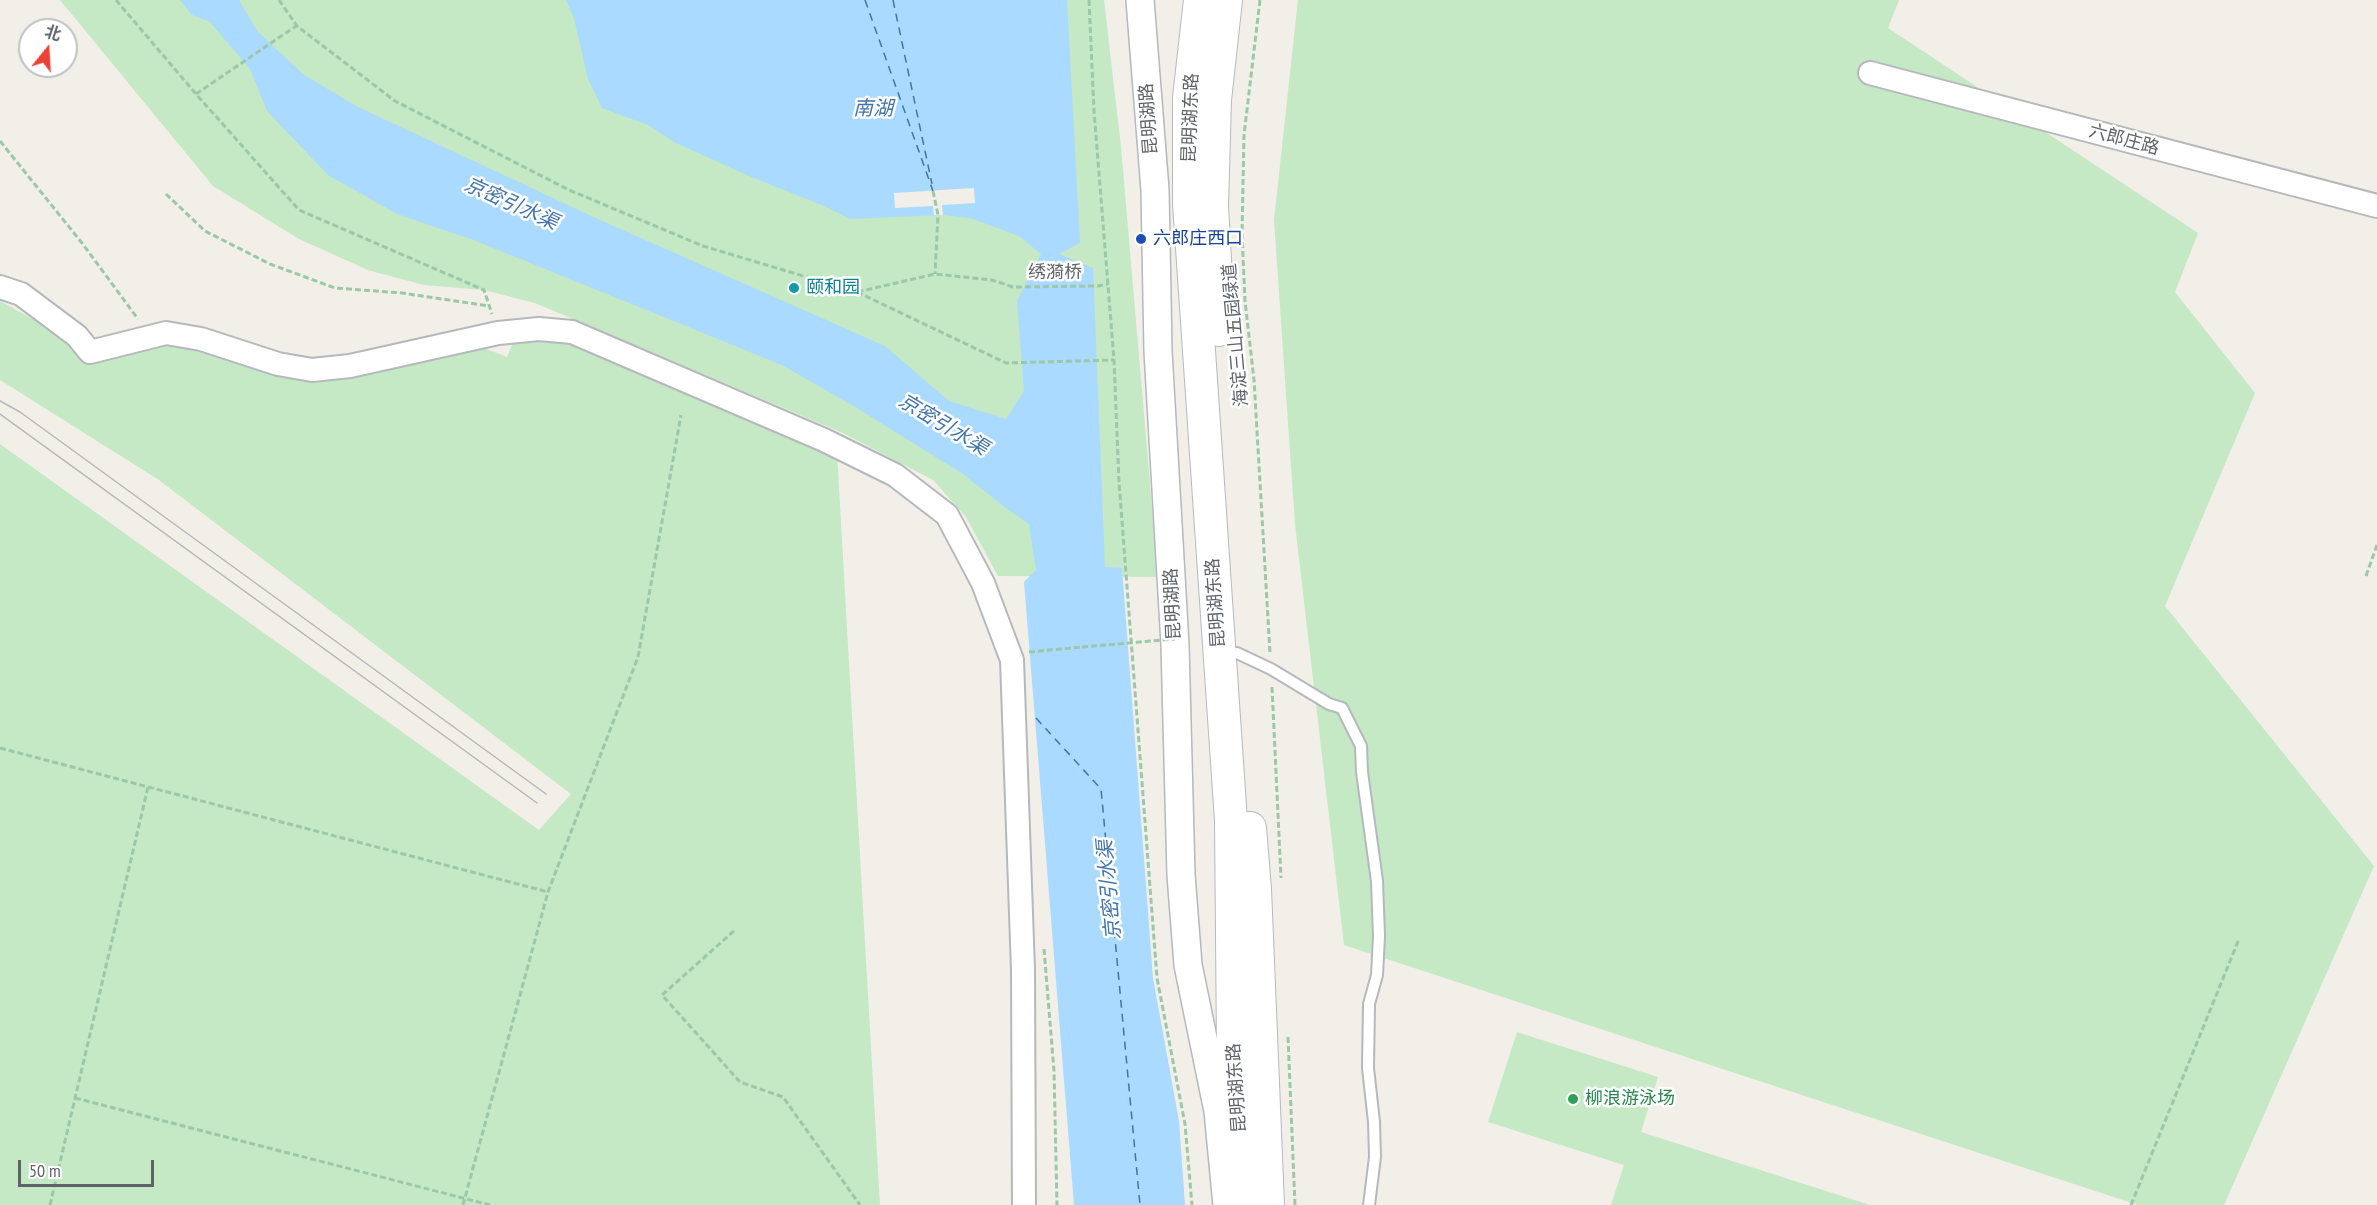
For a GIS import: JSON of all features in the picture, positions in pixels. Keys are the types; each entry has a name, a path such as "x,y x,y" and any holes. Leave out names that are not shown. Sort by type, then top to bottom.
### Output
{"main road":[{"name":"昆明湖东路","path":"1200,0 1190,98 1189,204 1231,821 1233,1050 1245,1186 1245,1200 1241,1205"},
{"name":"昆明湖东路","path":"1226,0 1215,100 1212,206 1237,654 1255,889 1268,1205"}],"street":[{"name":"昆明湖路","path":"1140,0 1155,190 1158,351 1175,639 1181,874 1188,965 1218,1111 1227,1205"},
{"name":"六郎庄路","path":"1870,73 2377,206"},
{"path":"0,287 21,294 77,336 90,352 166,333 201,339 278,364 312,370 350,366 498,333 539,329 572,332 824,440 895,474 947,515 983,583 1012,660 1023,970 1024,1205"}],"lane":[{"path":"1237,654 1271,669 1329,704 1342,708 1361,746 1362,772 1377,882 1379,936 1377,975 1369,1004 1368,1068 1375,1157 1370,1205"}],"path":[{"path":"116,0 299,210 484,290 498,333"},
{"path":"279,0 297,26 395,101 569,190 703,246 857,292 1006,363 1114,360"},
{"path":"1089,0 1094,111 1114,360 1119,482 1157,978 1185,1124 1192,1205"},
{"name":"海淀三山五园绿道","path":"1260,0 1245,135 1242,234 1245,301 1254,380 1271,669"},
{"path":"196,94 297,26"},
{"path":"0,141 82,243 151,337"},
{"path":"933,190 938,215 935,274"},
{"path":"166,194 205,231 270,264 335,288 402,293 489,306"},
{"name":"绣漪桥","path":"857,292 935,274 992,280 1013,287 1108,284"},
{"path":"462,1205 548,892 638,657 681,415"},
{"path":"2366,576 2377,545"},
{"path":"1009,653 1175,639"},
{"path":"0,748 548,892"},
{"path":"50,1205 148,787"},
{"path":"734,931 662,994 740,1082 783,1097 860,1205"},
{"path":"2131,1205 2239,939"},
{"path":"75,1098 490,1205"}],"green space":[{"name":"颐和园","path":"60,0 1104,0 1121,147 1158,577 998,576 966,517 933,480 843,433 535,303 484,290 424,285 368,270 299,239 213,186 78,22 78,18 75,18"},
{"path":"1298,0 1899,0 1888,28 2198,233 2175,292 2255,393 2165,606 2374,866 2224,1205 2138,1205 1344,945 1295,524 1274,220"},
{"path":"0,301 58,333 88,363 177,339 241,363 299,380 474,344 507,357 513,342 523,337 575,337 837,453 880,1205 0,1205 0,444 539,830 571,794 159,480 0,380"},
{"name":"柳浪游泳场","path":"1517,1032 1658,1077 1641,1132 1870,1205 1611,1205 1624,1165 1488,1122"}],"water":[{"path":"180,0 239,0 257,31 304,75 358,107 600,220 885,346 949,401 1006,419 1024,391 1017,301 1041,254 1019,236 970,218 943,215 850,219 674,142 648,125 602,108 588,79 574,18 566,0 1067,0 1080,243 1059,254 1093,268 1105,567 1122,568 1153,978 1179,1121 1185,1205 1074,1205 1024,582 1036,570 1029,524 963,474 782,365 476,241 397,214 328,175 267,111 250,69 210,22 192,15"}],"pier":[{"path":"974,188 975,203 942,205 943,215 934,215 933,206 895,208 894,193"}],"ferry route":[{"path":"865,0 933,191"},
{"path":"893,0 932,184"},
{"path":"1036,718 1101,789 1140,1205"}],"tram line":[{"path":"0,401 20,412 546,794"},
{"path":"0,414 537,803"}],"place":[{"name":"六郎庄西口","path":"1141,239"},
{"name":"颐和园","path":"794,288"},
{"name":"柳浪游泳场","path":"1573,1099"}],"water label":[{"name":"南湖","path":"873,109"},
{"name":"京密引水渠","path":"511,204"},
{"name":"京密引水渠","path":"943,425"},
{"name":"京密引水渠","path":"1110,890"}]}
